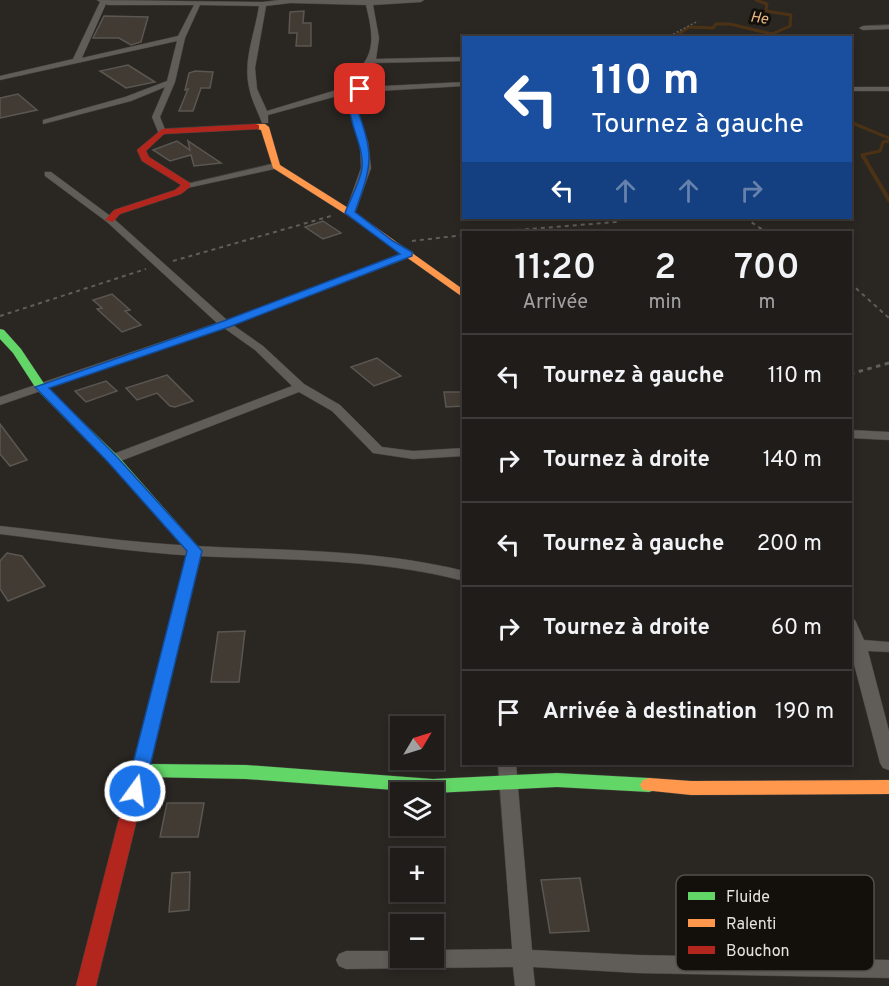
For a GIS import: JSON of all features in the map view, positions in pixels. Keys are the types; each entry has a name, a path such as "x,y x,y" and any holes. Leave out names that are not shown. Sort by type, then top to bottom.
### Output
{"street":[{"path":"77,60 102,1 263,4 294,1 369,3 421,0"},
{"path":"162,132 156,117 171,82 181,38 197,1"},
{"path":"369,3 375,27 373,41 377,51 374,61"},
{"path":"263,4 254,45 252,78 253,89 265,121 276,166 350,213 462,294"},
{"path":"863,27 889,27"},
{"path":"0,78 181,38"},
{"path":"350,213 366,168 362,132 351,105 354,95 367,78 365,67 374,61 462,58"},
{"path":"46,122 128,99 171,82"},
{"path":"187,185 145,159 141,150 162,132 265,121 336,92 462,84"},
{"path":"852,89 889,89"},
{"path":"110,220 117,212 178,192 187,185 276,166"},
{"path":"48,174 110,220 225,324 259,348 300,387 336,408 378,450 413,455 462,452"},
{"path":"0,401 225,324 409,254"},
{"path":"0,332 41,387 113,459 195,551"},
{"path":"113,459 300,387"},
{"path":"852,434 889,436"},
{"path":"0,530 195,551 338,555 430,566 462,575"},
{"path":"86,986 195,551"},
{"path":"889,647 854,644 889,763"},
{"path":"507,765 525,986"},
{"path":"140,770 246,772 432,786 557,780 691,788 889,787"},
{"path":"346,960 524,958 676,965"},
{"path":"874,969 889,969"}],"path":[{"path":"670,36 698,21"},
{"path":"505,231 616,222 623,219"},
{"path":"746,219 764,231"},
{"path":"389,243 462,235"},
{"path":"852,284 860,289 881,314 889,318"},
{"path":"852,373 889,363"}],"building":[{"path":"304,11 303,23 311,23 311,46 296,46 297,33 289,33 290,12"},
{"path":"104,16 148,17 141,42 131,45 119,38 93,38"},
{"path":"128,65 155,82 126,88 100,71"},
{"path":"213,72 210,88 201,88 193,111 179,111 188,89 185,90 189,73"},
{"path":"18,94 37,110 0,118 0,98"},
{"path":"177,141 190,150 188,141 221,163 194,166 191,155 170,161 153,150"},
{"path":"323,221 341,233 323,239 305,227"},
{"path":"112,294 130,310 125,311 141,325 122,332 97,309 102,308 93,300"},
{"path":"377,358 401,376 374,386 351,367"},
{"path":"167,375 193,401 175,407 170,406 157,393 137,400 126,388"},
{"path":"106,381 117,391 86,402 75,391"},
{"path":"444,392 462,392 462,406 446,407"},
{"path":"0,424 27,460 10,466 0,454"},
{"path":"7,553 22,556 45,586 8,601 0,589 0,561"},
{"path":"245,631 239,682 211,682 218,632"},
{"path":"167,803 204,803 198,837 160,837"},
{"path":"190,872 189,910 169,912 172,873"},
{"path":"580,878 589,931 550,933 541,880"}],"waterway":[{"name":"He","path":"676,36 689,27 713,28 716,24 730,24 772,34 790,26 791,15 766,11 767,4 756,0"},
{"name":"He","path":"852,123 889,138"},
{"name":"He","path":"864,158 862,155 880,151 883,142 889,141"},
{"name":"He","path":"863,156 889,200"}],"traffic: fast":[{"path":"0,332 17,351 41,387 113,459 195,551 131,807"},
{"path":"140,770 246,772 433,786 557,780 649,785"}],"traffic: slow":[{"path":"256,127 265,127 276,166 350,213 462,294"},
{"path":"649,785 691,788 889,787"}],"traffic: jam":[{"path":"110,220 117,212 178,192 187,185 145,159 141,150 162,132 256,127"},
{"path":"86,986 131,807"}],"route":[{"path":"135,791 195,551 113,459 41,387 225,324 409,254 389,243 350,213 360,191 366,168 364,142 359,122 351,105 354,95 360,89"}]}
